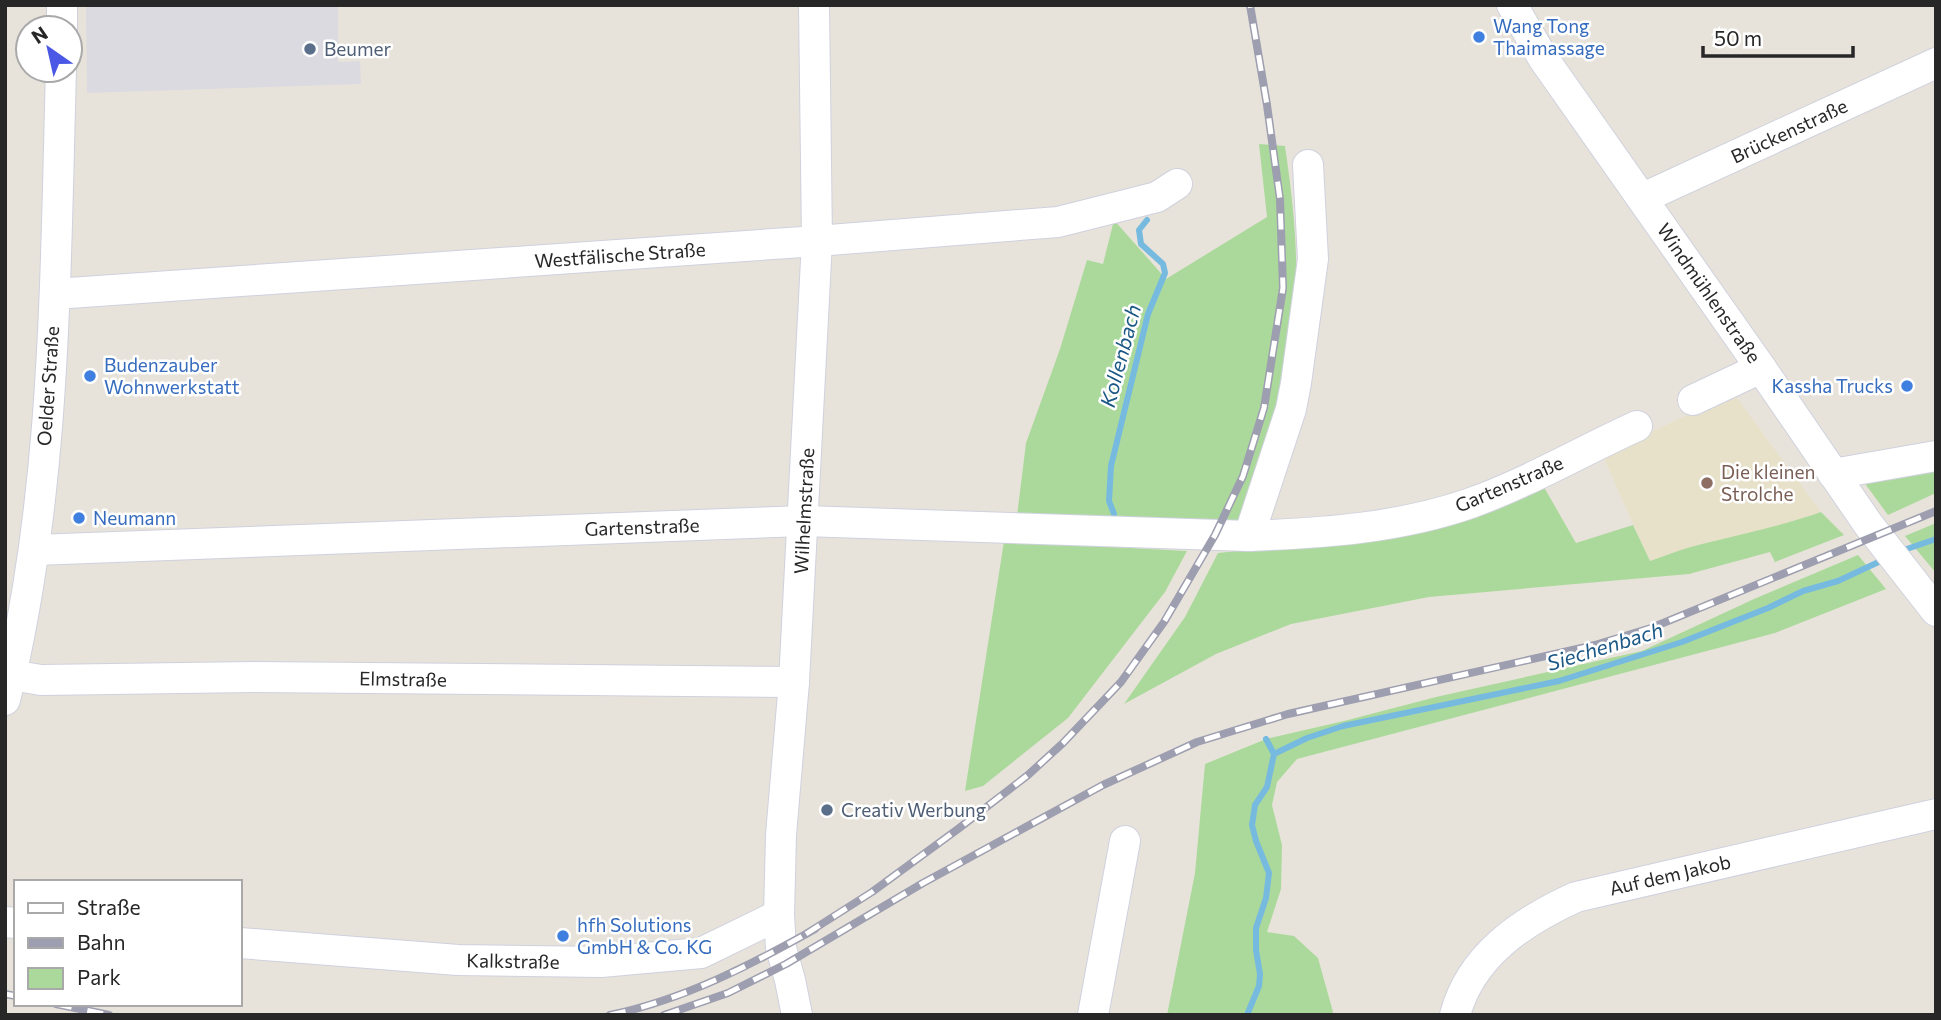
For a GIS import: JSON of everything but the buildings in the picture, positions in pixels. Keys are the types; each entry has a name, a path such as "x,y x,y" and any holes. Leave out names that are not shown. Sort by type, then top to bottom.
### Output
{"street":[{"name":"Wilhelmstraße","path":"797,1015 781,948 779,915 781,835 804,521 817,241 814,5"},
{"name":"Windmühlenstraße","path":"1511,5 1543,58 1833,474 1892,556 1936,611"},
{"name":"Brückenstraße","path":"1643,198 1936,63"},
{"name":"Oelder Straße","path":"8,688 35,550 48,407 55,294 61,84"},
{"path":"1249,536 1291,409 1296,383 1313,259 1308,164"},
{"name":"Westfälische Straße","path":"55,294 1058,222 1157,198 1177,184"},
{"path":"1693,400 1761,368"},
{"name":"Gartenstraße","path":"35,550 804,521 1249,536 1318,533 1412,520 1471,503 1637,426"},
{"path":"1833,474 1936,456"},
{"name":"Elmstraße","path":"8,688 41,680 254,677 794,682"},
{"name":"Auf dem Jakob","path":"1454,1015 1458,1002 1476,971 1497,946 1519,927 1576,897 1936,814"},
{"path":"1093,1015 1125,841"},
{"name":"Kalkstraße","path":"242,943 458,960 601,962 701,953 779,915"}],"shaded area":[{"name":"Beumer","path":"86,5 338,5 338,62 360,61 361,84 87,93"},
{"name":"Die kleinen Strolche","path":"1734,394 1821,512 1792,523 1700,544 1650,562 1602,454"}],"green space":[{"path":"1259,144 1285,146 1294,215 1296,285 1284,379 1243,517 1227,527 1017,516 1026,443 1060,349 1087,260 1103,264 1114,220 1166,279 1267,217"},
{"path":"1936,468 1936,493 1888,515 1866,485 1867,480"},
{"path":"1541,482 1576,543 1633,525 1650,561 1821,512 1844,535 1775,562 1770,552 1689,574 1429,597 1291,624 1216,654 1124,704 1185,617 1218,553 1264,548 1304,549 1379,539"},
{"path":"1936,523 1936,573 1905,536"},
{"path":"1004,541 1187,551 1165,592 1068,718 983,786 965,791"},
{"path":"1858,555 1886,589 1775,633 1297,759 1277,782 1272,805 1282,845 1281,889 1267,932 1294,936 1318,958 1333,1012 1331,1015 1167,1015 1195,873 1205,764 1266,739 1436,697 1642,651"}],"waterway":[{"name":"Kollenbach","path":"1114,514 1109,501 1111,466 1148,314 1165,273 1163,264 1141,244 1139,230 1147,220"},
{"name":"Siechenbach","path":"1901,551 1936,539"},
{"name":"Siechenbach","path":"1274,754 1307,738 1343,726 1559,681 1682,642 1803,591 1838,581 1885,559"},
{"name":"Kollenbach","path":"1247,1015 1259,986 1256,928 1266,898 1269,873 1252,825 1255,805 1267,787 1274,754 1266,739"}],"railway":[{"path":"806,934 872,892 958,829 1028,775 1063,743 1121,682 1164,622 1215,535 1243,476 1264,408 1283,288 1280,199 1250,5"},
{"path":"664,1015 728,993 786,964 923,883 1103,785 1197,742 1288,714 1595,645 1651,628 1936,511"},
{"path":"610,1015 690,991 766,956 815,929"},
{"path":"5,994 14,996"},
{"path":"66,1006 109,1015"}],"place":[{"name":"Wang Tong Thaimassage","path":"1479,37"},
{"name":"Beumer","path":"310,49"},
{"name":"Budenzauber Wohnwerkstatt","path":"90,376"},
{"name":"Kassha Trucks","path":"1907,386"},
{"name":"Die kleinen Strolche","path":"1707,483"},
{"name":"Neumann","path":"79,518"},
{"name":"Creativ Werbung","path":"827,810"},
{"name":"hfh Solutions GmbH & Co. KG","path":"563,936"}]}
